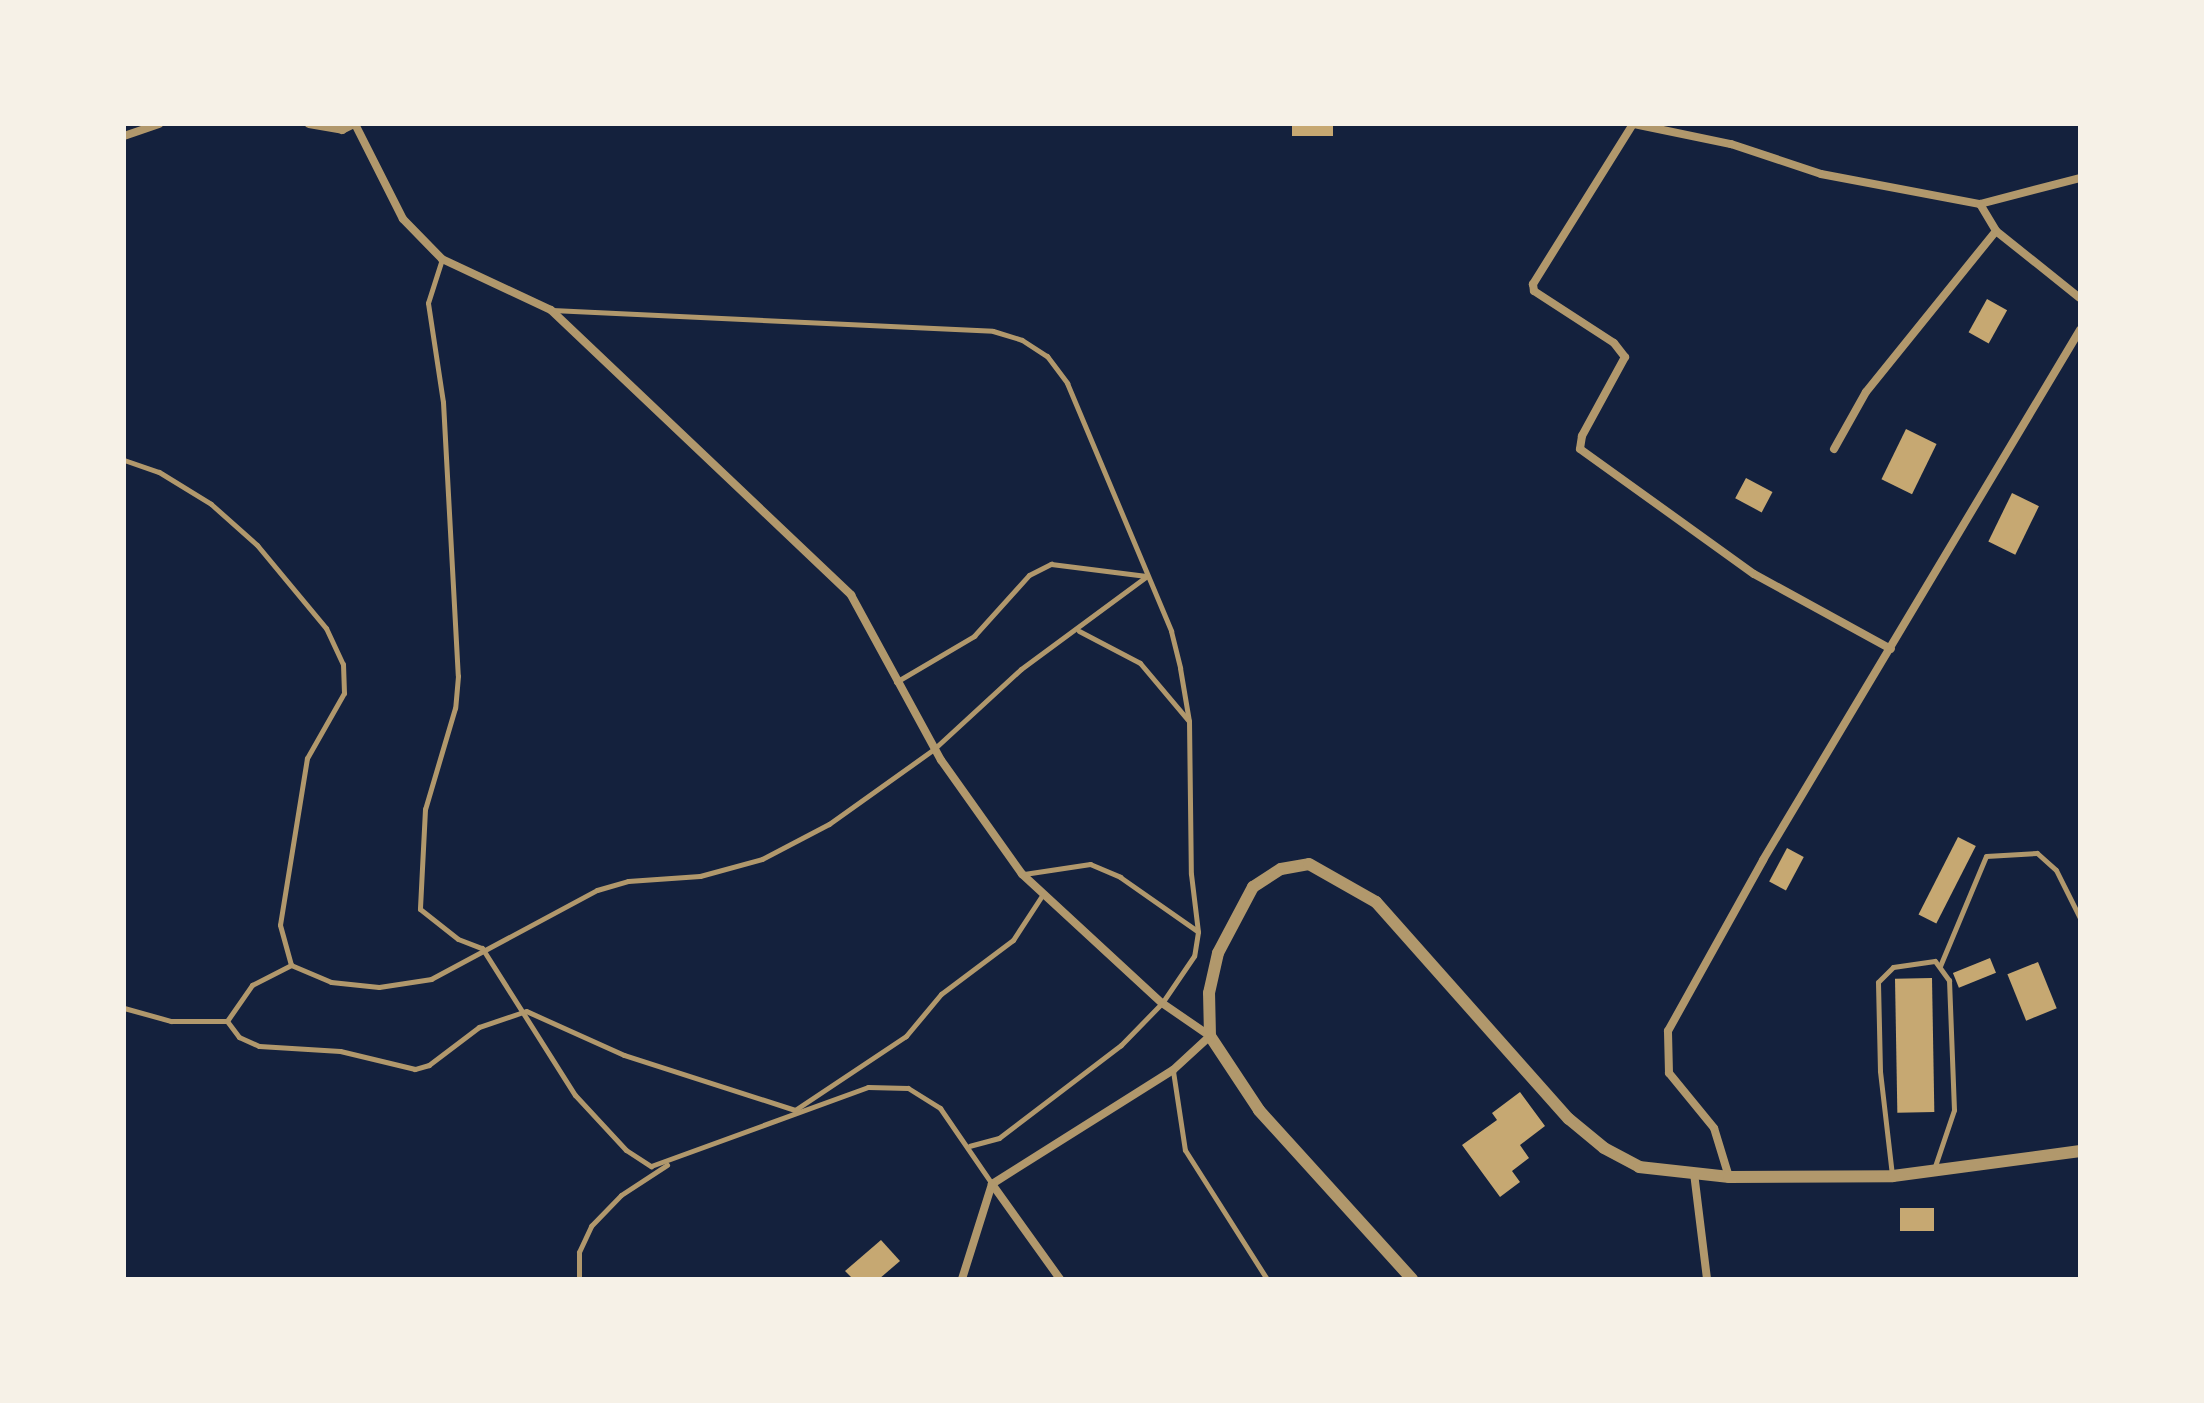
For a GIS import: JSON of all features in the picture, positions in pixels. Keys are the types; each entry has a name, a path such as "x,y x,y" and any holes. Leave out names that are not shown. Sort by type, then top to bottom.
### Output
{"street":[{"path":"124,136 159,124"},
{"path":"309,124 342,130 355,124 403,219 442,259 551,310 851,595 934,749 1022,874 1045,891 1162,1003 1210,1036 1259,1110 1412,1279"},
{"path":"1891,649 1754,574 1580,449 1582,436 1625,357 1614,343 1534,291 1534,275 1634,124 1731,144 1821,174 1980,204 2080,178"},
{"path":"1980,204 1996,231 2080,298"},
{"path":"1834,449 1866,392 1996,231"},
{"path":"1729,1177 1714,1128 1669,1073 1668,1031 1763,860 2080,330"},
{"path":"962,1279 992,1184 1173,1070 1210,1036 1209,993 1218,953 1253,887 1281,869 1309,864 1376,902 1569,1119 1604,1148 1639,1167 1729,1177 1933,1175 2080,1151"},
{"path":"1694,1173 1707,1279"},
{"path":"992,1184 1060,1279"}],"lane":[{"path":"442,259 428,303 443,402 458,676 455,708 431,779 417,880 420,909 432,922 482,948 526,1011 555,1069 599,1123 651,1166 668,1164"},
{"path":"551,310 993,331 1022,340 1047,356 1067,383 1171,631 1189,721 1191,874 1198,932 1194,956 1162,1003 1121,1045 999,1138 970,1146"},
{"path":"124,460 159,472 211,504 257,545 326,628 343,664 344,693 307,758 280,925 291,965"},
{"path":"896,682 974,636 1029,575 1051,564 1147,576"},
{"path":"291,965 331,982 379,987 431,979 482,948 597,890 628,881 700,876 762,859 829,824 934,749 1021,669 1079,631 1147,576"},
{"path":"1079,631 1140,663 1189,721"},
{"path":"1940,966 1986,856 2037,853 2056,870 2080,918"},
{"path":"1022,874 1090,864 1120,877 1198,932"},
{"path":"795,1110 906,1036 941,994 1013,940 1045,891"},
{"path":"1893,1176 1880,1071 1878,982 1893,967 1935,961 1949,980 1954,1110 1933,1175"},
{"path":"227,1021 252,985 291,965"},
{"path":"124,1008 171,1021 227,1021"},
{"path":"227,1021 239,1037 259,1046 340,1051 415,1069 429,1065 479,1027 526,1011 624,1055 795,1110"},
{"path":"1173,1070 1185,1150 1267,1279"},
{"path":"579,1279 579,1252 591,1226 621,1195 668,1164 795,1110 868,1087 908,1088 940,1108 970,1146 992,1184"}],"building":[{"path":"1292,124 1333,124 1333,136 1292,136"},
{"path":"1987,299 2007,310 1989,343 1969,332"},
{"path":"1906,429 1937,444 1912,494 1881,479"},
{"path":"1746,478 1772,492 1762,512 1735,498"},
{"path":"2012,493 2039,506 2015,555 1988,542"},
{"path":"1958,837 1976,846 1936,924 1919,915"},
{"path":"1787,848 1804,857 1786,890 1769,882"},
{"path":"1990,958 1996,973 1959,988 1953,973"},
{"path":"2038,962 2057,1008 2026,1021 2007,974"},
{"path":"1932,978 1934,1112 1897,1113 1895,979"},
{"path":"1520,1092 1545,1126 1520,1145 1529,1158 1512,1171 1520,1182 1500,1197 1462,1145 1497,1120 1492,1113"},
{"path":"1900,1208 1934,1208 1934,1231 1900,1231"},
{"path":"881,1240 900,1261 879,1279 853,1279 845,1271"}]}
